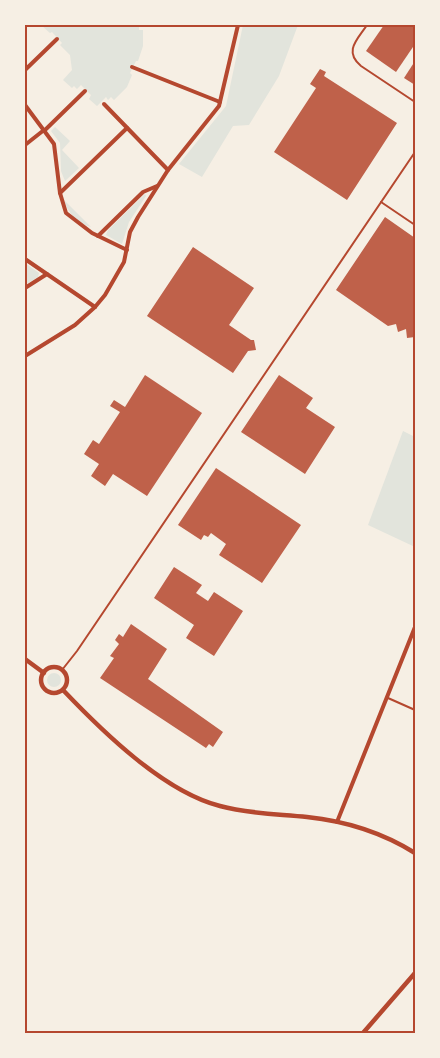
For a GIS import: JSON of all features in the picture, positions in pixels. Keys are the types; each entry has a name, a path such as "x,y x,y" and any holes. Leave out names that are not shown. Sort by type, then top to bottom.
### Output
{"street":[{"path":"25,356 75,325 105,295 122,266 131,230 157,186 216,111 220,102 238,25"},
{"path":"25,70 57,39"},
{"path":"132,67 220,102"},
{"path":"25,145 85,92"},
{"path":"25,104 55,147 63,208 68,216 98,236 127,250"},
{"path":"104,104 168,170"},
{"path":"60,192 127,128"},
{"path":"98,236 146,190 157,186"},
{"path":"25,259 95,307"},
{"path":"25,288 47,274"},
{"path":"337,822 415,627"},
{"path":"25,659 44,673"},
{"path":"54,667 62,670 66,675 67,681 63,690 53,693 46,689 42,682 44,673 46,670 54,667"},
{"path":"63,690 89,718 135,757 169,782 203,801 236,810 310,817 337,822 386,838 415,853"},
{"path":"363,1033 415,974"}],"lane":[{"path":"367,25 353,46 352,53 354,58 361,66 415,102"},
{"path":"62,670 415,152"},
{"path":"381,202 415,225"},
{"path":"386,697 415,710"}],"shaded area":[{"path":"41,25 139,25 139,30 143,30 143,46 138,61 136,61 130,73 132,75 127,87 114,100 111,97 108,100 106,97 97,106 89,99 91,95 81,85 77,89 74,86 72,88 63,80 72,70 70,55 60,45 62,43 52,32 50,33"},
{"path":"243,25 298,25 279,76 249,125 233,126 202,177 179,164 226,106"},
{"path":"55,127 70,141 62,150 79,168 65,181 61,171 60,143 51,131"},
{"path":"145,194 146,196 129,222 122,244 106,235 108,230"},
{"path":"64,200 91,227 74,217"},
{"path":"25,263 39,273 38,277 25,285"},
{"path":"403,431 415,437 415,547 368,525"},
{"path":"54,673 59,675 61,680 59,685 54,687 49,685 47,680 49,675"}],"building":[{"path":"384,25 415,25 415,44 396,72 366,51"},
{"path":"415,61 415,85 404,78"},
{"path":"320,69 326,72 324,76 397,123 347,200 274,152 316,88 310,84"},
{"path":"385,217 415,238 415,337 407,338 406,329 398,332 396,324 388,326 336,290"},
{"path":"193,247 254,288 229,325 251,340 254,340 256,350 248,351 233,373 147,316"},
{"path":"145,375 202,413 147,496 113,474 105,486 91,476 99,464 84,454 93,440 99,444 120,412 110,406 114,400 125,407"},
{"path":"279,375 313,398 306,408 335,427 305,474 241,432"},
{"path":"216,468 301,525 262,583 219,555 226,544 211,533 208,537 204,535 201,540 178,525"},
{"path":"174,567 202,585 196,593 208,601 214,592 243,611 214,656 186,638 194,625 154,598"},
{"path":"131,624 167,649 148,679 223,732 213,747 209,744 206,748 100,678 114,658 110,656 119,644 115,640 119,634 123,637"}]}
